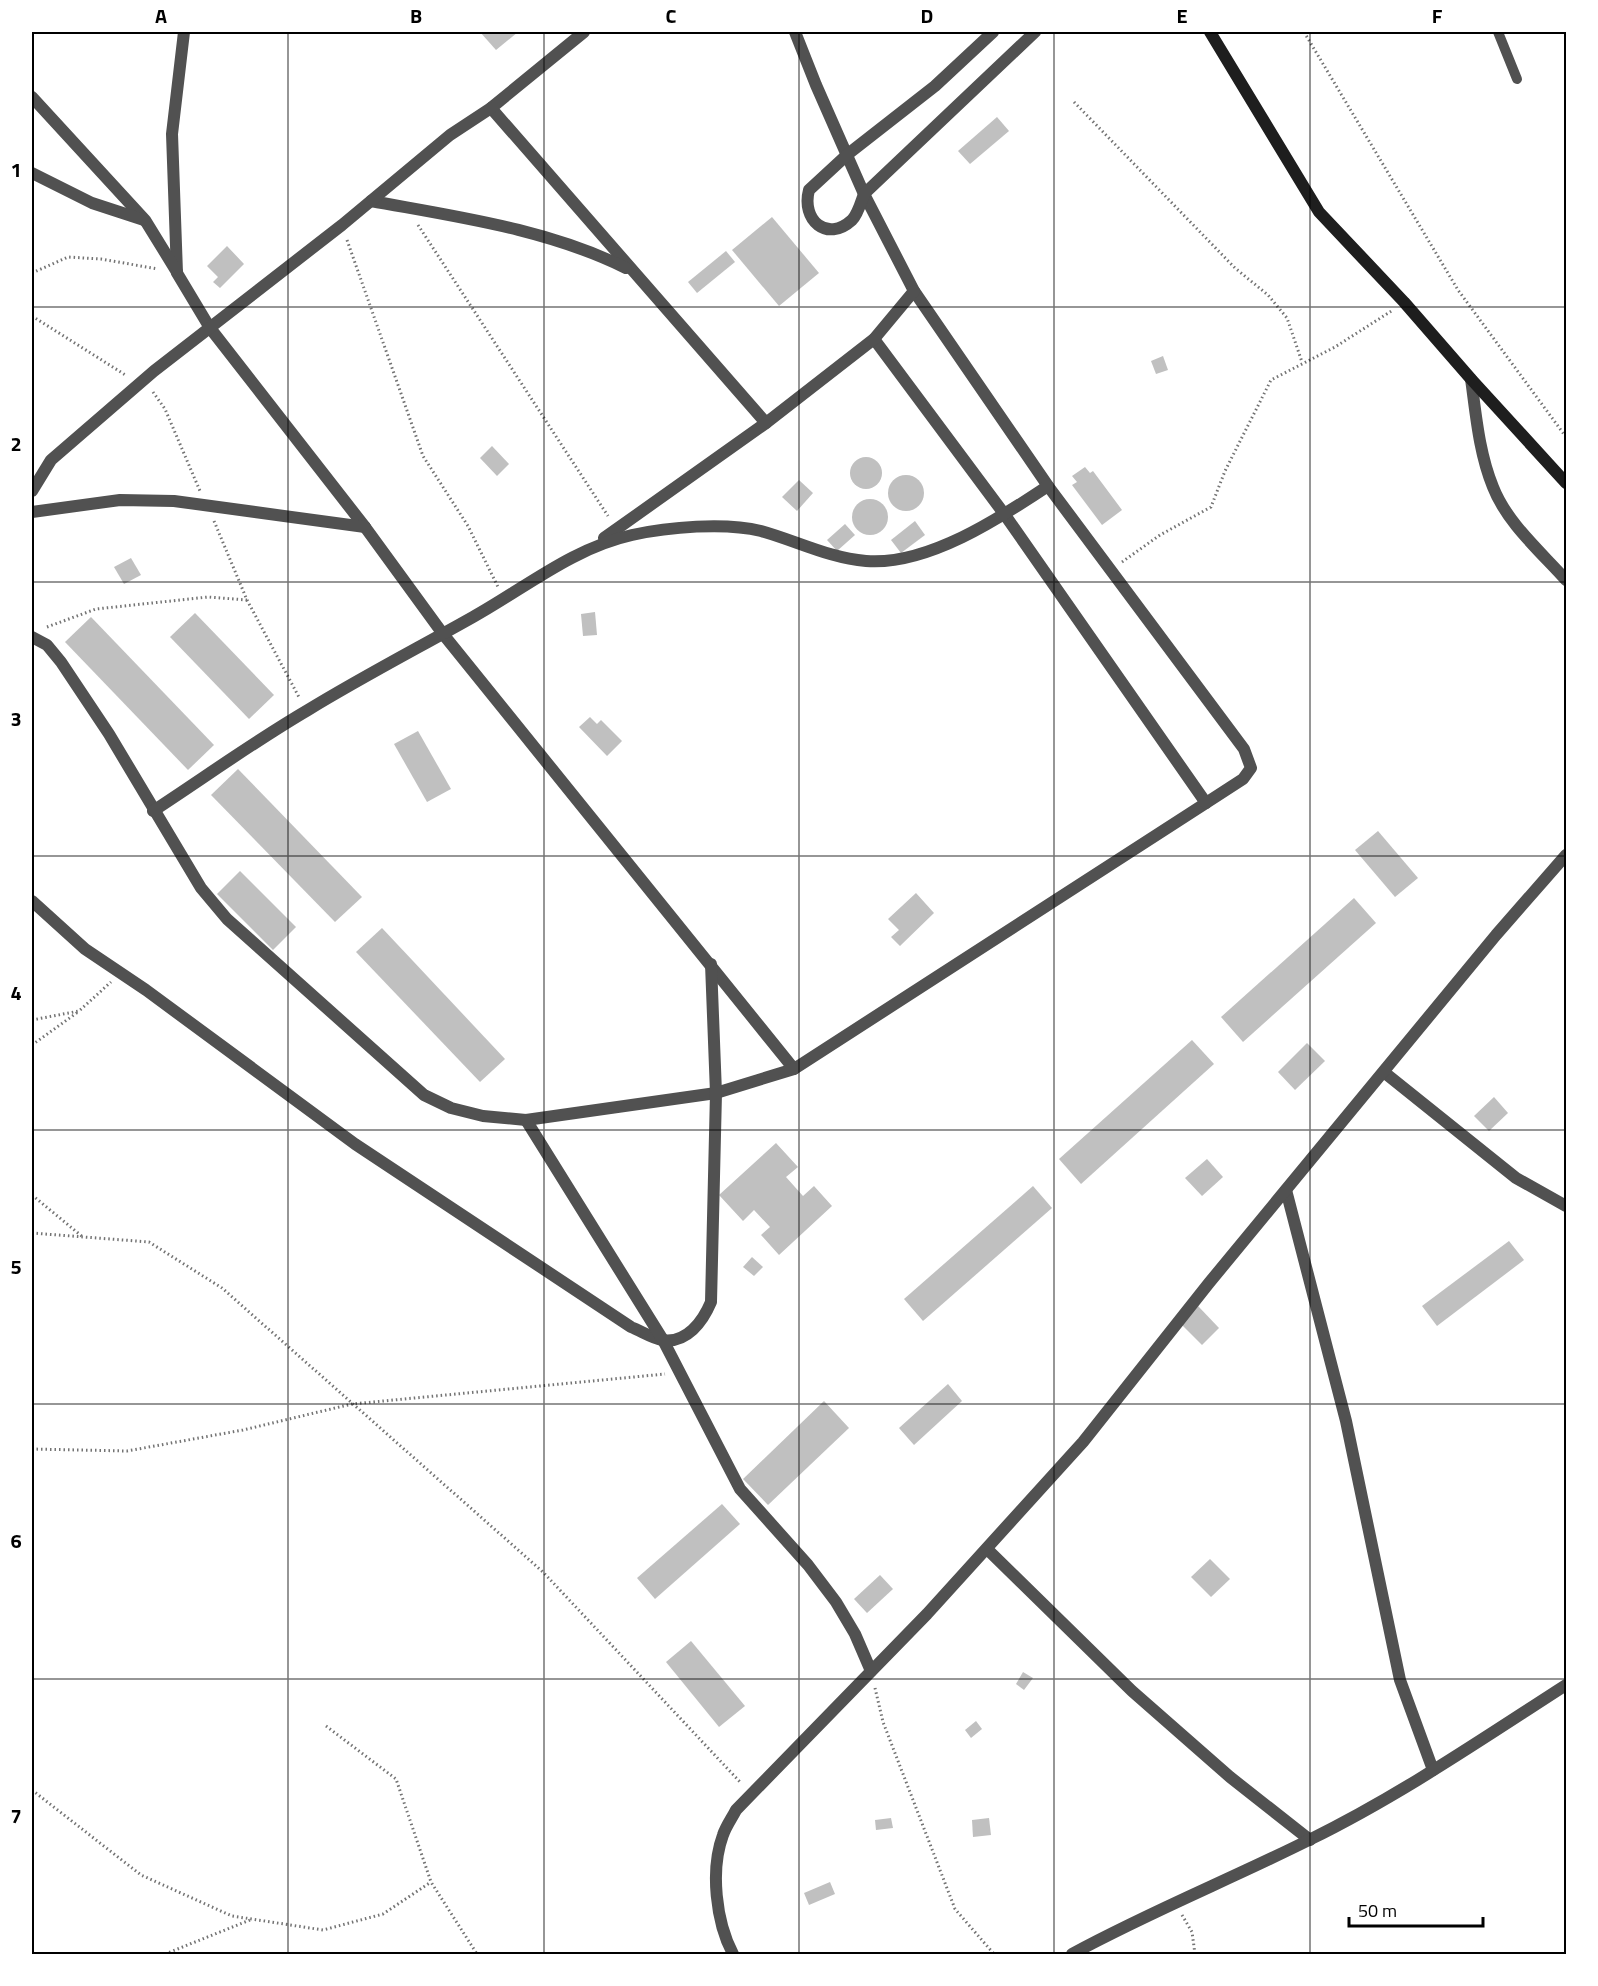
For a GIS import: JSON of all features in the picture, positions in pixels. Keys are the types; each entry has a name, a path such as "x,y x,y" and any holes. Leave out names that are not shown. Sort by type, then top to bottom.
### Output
{"main road":[{"path":"1210,32 1319,212 1404,302 1566,483"}],"street":[{"path":"177,273 172,134 184,32"},
{"path":"32,491 51,460 140,384 342,225 450,135 491,108 584,32"},
{"path":"32,637 47,645 61,662 109,734 201,888 227,919 424,1095 451,1108 483,1116 526,1120 716,1093 794,1069 1206,803 1247,774 1251,768 1249,757 1048,486 914,291 864,194 795,32"},
{"path":"970,32 980,42"},
{"path":"993,32 935,86 848,154 809,190 807,212 816,224 827,229 843,226 854,218 864,194 1035,32"},
{"path":"32,98 145,220 210,328 365,527 443,634 794,1069"},
{"path":"491,108 766,423"},
{"path":"32,173 92,203 145,220"},
{"path":"371,201 483,221 590,250 633,271"},
{"path":"153,811 306,710 504,599 617,530 766,423 874,339 914,291"},
{"path":"874,339 1005,515 1206,803"},
{"path":"1471,379 1481,444 1493,489 1506,512 1566,580"},
{"path":"591,546 632,535 670,529 717,528 759,531 812,550 869,561 905,557 943,545 1005,515 1048,486"},
{"path":"32,512 120,500 174,501 365,527"},
{"path":"733,1954 727,1942 721,1916 717,1863 723,1835 736,1810 987,1549 1131,1383 1209,1283 1385,1073 1496,935 1566,855"},
{"path":"32,901 85,949 355,1144 632,1327 663,1340 680,1338 694,1330 711,1302 716,1093 711,964"},
{"path":"1385,1073 1516,1178 1566,1206"},
{"path":"526,1120 663,1340 740,1489 808,1565 836,1602 855,1634 871,1671"},
{"path":"1286,1190 1346,1421 1400,1680 1433,1770"},
{"path":"987,1549 1132,1691 1230,1777 1310,1840"},
{"path":"1072,1954 1168,1906 1310,1840 1433,1770 1566,1685"}],"lane":[{"path":"1498,32 1518,79"}],"path":[{"path":"1304,32 1458,290 1566,437"},
{"path":"1074,102 1235,268 1268,295 1287,318 1302,362"},
{"path":"407,208 617,530"},
{"path":"342,225 423,456 468,526 504,599"},
{"path":"32,273 68,257 101,259 177,273"},
{"path":"1111,570 1160,535 1211,507 1225,471 1271,380 1335,347 1404,302"},
{"path":"32,316 154,392 165,409 247,600 306,710"},
{"path":"42,629 96,609 208,597 247,600"},
{"path":"32,1045 79,1011 120,973"},
{"path":"32,1020 79,1011"},
{"path":"32,1195 85,1238"},
{"path":"32,1233 149,1242 222,1288 543,1572 751,1793"},
{"path":"32,1449 127,1451 243,1430 352,1404 680,1372"},
{"path":"871,1671 883,1722 955,1909 994,1954"},
{"path":"326,1726 396,1779 431,1881 477,1954"},
{"path":"32,1790 141,1875 232,1916 323,1930 383,1914 431,1881"},
{"path":"1168,1906 1181,1912 1192,1932 1196,1954"},
{"path":"165,1954 252,1919"}],"building":[{"path":"480,32 518,32 496,50"},
{"path":"997,117 1009,131 970,164 958,151"},
{"path":"772,217 819,273 779,306 732,250"},
{"path":"227,246 244,264 220,288 213,282 218,277 207,266"},
{"path":"726,251 735,262 697,293 688,282"},
{"path":"1163,356 1168,370 1156,374 1151,361"},
{"path":"492,446 509,464 497,476 480,458"},
{"path":"866,457 877,462 882,473 877,484 866,489 855,484 850,473 855,462"},
{"path":"1085,467 1090,473 1093,471 1122,510 1102,525 1072,485 1077,482 1072,476"},
{"path":"906,475 919,480 924,493 919,506 906,511 893,506 888,493 893,480"},
{"path":"799,480 813,493 797,511 782,497"},
{"path":"870,499 883,504 888,517 883,530 870,535 857,530 852,517 857,504"},
{"path":"915,521 925,535 901,553 891,540"},
{"path":"845,524 855,535 837,551 827,540"},
{"path":"131,558 141,575 124,584 114,567"},
{"path":"595,612 597,635 583,636 581,614"},
{"path":"195,613 274,695 249,719 170,637"},
{"path":"91,617 214,745 188,770 65,642"},
{"path":"590,717 597,724 601,720 622,741 607,756 579,727"},
{"path":"418,731 451,789 427,802 394,744"},
{"path":"238,769 362,897 335,922 211,795"},
{"path":"1378,831 1418,878 1395,897 1355,850"},
{"path":"240,871 296,927 273,950 217,894"},
{"path":"916,893 934,913 900,946 891,937 899,930 888,919"},
{"path":"1354,898 1376,923 1243,1042 1221,1017"},
{"path":"382,928 505,1059 480,1082 356,952"},
{"path":"1192,1040 1214,1064 1081,1184 1059,1159"},
{"path":"1307,1043 1325,1061 1295,1090 1278,1072"},
{"path":"1494,1097 1508,1113 1489,1131 1474,1116"},
{"path":"776,1143 798,1167 786,1177 803,1196 814,1186 832,1206 779,1255 761,1235 770,1227 754,1210 743,1221 719,1195"},
{"path":"1207,1159 1223,1177 1202,1196 1185,1178"},
{"path":"1033,1186 1052,1208 923,1321 904,1299"},
{"path":"1509,1241 1524,1260 1437,1326 1422,1306"},
{"path":"752,1257 763,1267 754,1276 743,1267"},
{"path":"1198,1306 1219,1328 1202,1345 1180,1323"},
{"path":"948,1384 962,1401 914,1445 899,1428"},
{"path":"824,1401 849,1428 768,1505 743,1479"},
{"path":"722,1504 740,1524 655,1599 637,1578"},
{"path":"1210,1559 1230,1579 1211,1597 1191,1577"},
{"path":"880,1575 893,1589 867,1613 854,1599"},
{"path":"691,1641 745,1706 719,1727 666,1662"},
{"path":"1023,1672 1033,1678 1024,1690 1016,1684"},
{"path":"976,1721 982,1729 971,1738 965,1730"},
{"path":"891,1818 893,1828 876,1830 875,1820"},
{"path":"989,1818 991,1835 973,1837 972,1820"},
{"path":"830,1882 835,1894 809,1905 804,1893"}]}
